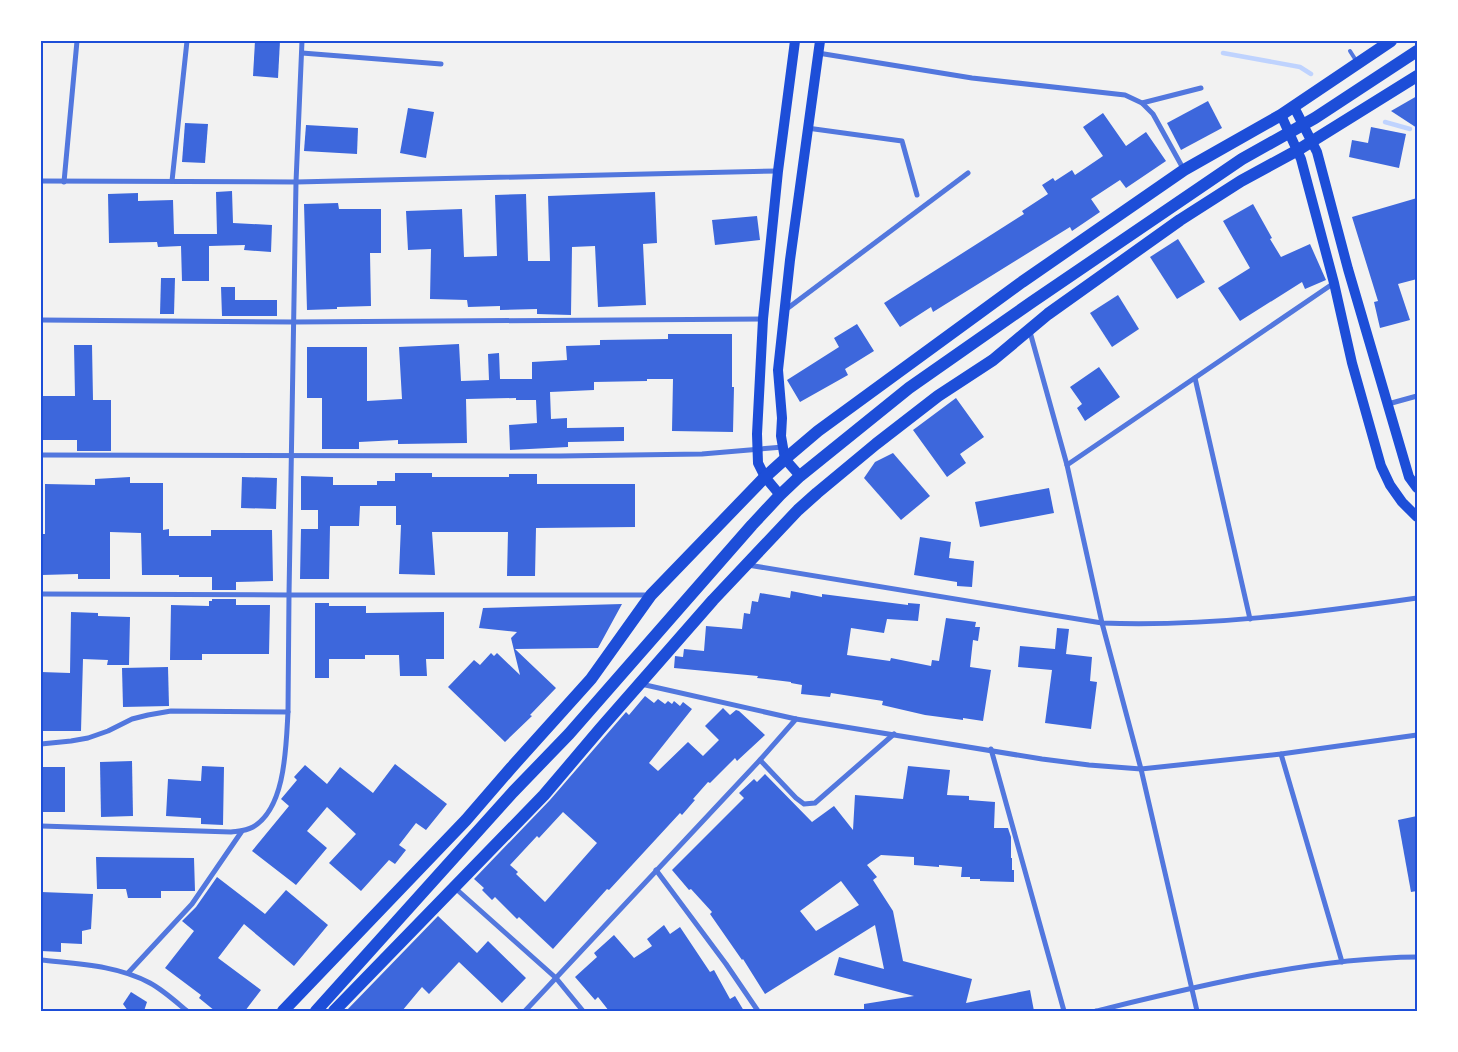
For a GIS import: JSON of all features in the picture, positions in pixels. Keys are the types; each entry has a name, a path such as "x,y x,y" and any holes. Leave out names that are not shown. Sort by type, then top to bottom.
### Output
{"main road":[{"path":"780,495 765,477 758,463 757,450 764,319 778,171 795,41"},
{"path":"800,476 784,453 781,436 782,418 778,370 807,128 820,41"},
{"path":"288,1008 466,820 591,679 651,596 765,477 784,453 818,431 1022,282 1184,170 1294,107 1391,41"},
{"path":"316,1011 513,792 569,734 780,495 800,476 909,388 1024,308 1242,159 1303,125 1417,51"},
{"path":"334,1011 544,795 600,728 713,600 798,510 876,444 938,396 993,360 1048,314 1180,220 1241,181 1298,150 1417,76"},
{"path":"1294,107 1317,152 1348,269 1409,477 1417,488"},
{"path":"1281,115 1298,150 1334,283 1352,363 1381,466 1390,485 1402,502 1417,517"}],"street":[{"path":"64,182 77,41"},
{"path":"172,181 186,41"},
{"path":"41,826 204,832 242,831 260,822 277,794 285,756 288,712 296,182 302,41"},
{"path":"302,53 441,64"},
{"path":"818,53 972,78 1125,95 1142,103 1153,114 1184,170"},
{"path":"1142,103 1201,88"},
{"path":"807,128 902,141 917,195"},
{"path":"41,181 296,182 778,171"},
{"path":"784,310 968,173"},
{"path":"1067,465 1334,283"},
{"path":"41,320 294,322 764,319"},
{"path":"1030,331 1067,465 1102,623 1141,770 1197,1011"},
{"path":"1195,378 1250,619"},
{"path":"1388,404 1417,396"},
{"path":"41,455 669,454 757,450 784,453"},
{"path":"747,565 1102,623 1147,625 1250,619 1417,598"},
{"path":"41,594 651,596"},
{"path":"640,684 796,719 1080,764 1141,770 1281,754 1417,735"},
{"path":"41,744 88,738 108,731 132,719 171,711 288,712"},
{"path":"525,1011 760,760 796,719"},
{"path":"760,760 796,798 804,804 815,802 894,734"},
{"path":"991,750 1064,1011"},
{"path":"1281,754 1342,962"},
{"path":"128,973 192,904 242,831"},
{"path":"656,870 726,964 758,1011"},
{"path":"455,888 556,978 583,1011"},
{"path":"1096,1011 1192,987 1248,976 1342,962 1417,957"},
{"path":"41,960 99,966 128,973 150,983 187,1011"}],"lane":[{"path":"1350,51 1358,64"}],"building":[{"path":"255,41 280,41 278,78 253,76"},
{"path":"1417,96 1417,128 1391,111"},
{"path":"1208,101 1222,128 1181,150 1167,123"},
{"path":"408,108 434,112 426,158 400,153"},
{"path":"1103,113 1126,146 1146,132 1166,161 1126,188 1120,180 1091,199 1100,212 1072,231 1070,227 933,312 931,307 900,327 884,303 1024,214 1022,211 1048,194 1042,185 1053,178 1055,181 1072,170 1075,175 1103,156 1083,127"},
{"path":"185,123 208,124 205,163 182,162"},
{"path":"306,125 358,128 357,154 304,151"},
{"path":"1371,127 1406,134 1399,168 1349,157 1352,140 1368,143"},
{"path":"232,191 233,223 272,225 271,252 244,250 245,245 209,246 209,281 182,281 181,246 158,247 157,242 109,243 108,194 138,193 138,201 173,200 174,234 217,234 216,192"},
{"path":"655,192 657,243 643,244 646,305 598,307 595,246 572,247 571,315 537,314 537,309 500,310 500,306 468,307 467,300 430,299 431,249 408,250 406,211 462,209 464,257 497,256 495,195 526,194 528,261 550,261 548,196"},
{"path":"1417,198 1417,279 1398,284 1410,320 1380,328 1374,302 1378,301 1352,217"},
{"path":"338,203 339,209 381,209 381,253 370,253 371,306 307,310 304,204"},
{"path":"1253,204 1281,257 1310,244 1326,280 1305,289 1302,282 1240,321 1218,288 1250,268 1223,221"},
{"path":"757,216 760,240 715,245 712,220"},
{"path":"1178,239 1205,282 1177,299 1150,257"},
{"path":"161,278 175,278 174,314 160,314"},
{"path":"221,287 235,287 235,300 277,300 277,316 222,316"},
{"path":"1118,295 1139,329 1112,347 1090,313"},
{"path":"857,324 874,351 845,369 848,375 800,402 787,380 839,347 834,338"},
{"path":"668,334 732,334 733,432 672,431 673,379 647,379 647,381 594,382 594,390 550,392 551,419 567,418 567,428 624,427 624,441 568,442 568,447 510,450 509,425 537,423 536,400 516,400 516,398 466,399 467,443 398,444 398,440 359,442 359,449 322,449 322,398 307,398 307,347 367,347 367,401 402,399 399,347 459,344 461,381 489,380 488,354 499,353 500,379 532,379 532,362 567,360 566,346 600,345 600,340 668,339"},
{"path":"74,345 92,345 93,400 111,400 111,451 77,451 77,440 42,440 43,396 75,396"},
{"path":"1099,367 1120,397 1085,421 1077,408 1082,404 1070,387"},
{"path":"956,398 984,437 960,454 966,463 947,477 913,430"},
{"path":"893,453 930,496 901,520 864,478 875,462"},
{"path":"395,473 432,473 432,477 509,477 509,474 537,474 537,484 635,484 635,527 536,528 535,576 507,576 508,532 432,532 435,575 399,574 401,525 396,525 396,506 360,506 359,526 330,526 329,579 300,579 301,529 318,529 318,510 301,510 301,476 333,477 333,485 377,485 377,481 395,481"},
{"path":"130,477 130,483 163,483 163,530 169,529 169,536 211,536 211,530 272,530 273,581 236,582 236,590 212,590 212,577 142,575 141,533 110,532 110,579 78,579 78,574 42,575 41,534 45,534 45,484 95,485 95,479"},
{"path":"242,477 277,478 276,509 241,508"},
{"path":"1049,488 1054,513 980,527 975,502"},
{"path":"920,537 951,542 949,558 974,561 972,587 957,586 957,582 914,575"},
{"path":"791,591 822,597 822,594 908,605 908,603 920,604 918,621 887,619 884,633 851,628 847,655 890,661 891,658 931,666 932,660 939,661 946,618 976,622 975,627 980,627 978,641 973,640 970,667 991,670 983,721 925,715 882,705 883,701 831,693 830,697 801,694 802,685 757,678 758,676 674,668 675,656 683,657 684,649 704,651 706,626 742,629 744,613 750,614 752,601 758,602 760,593 790,598"},
{"path":"212,599 236,599 236,605 270,605 269,654 202,654 202,660 170,660 171,605 209,606 209,601 212,601"},
{"path":"315,603 329,603 329,606 366,606 366,613 444,612 444,659 426,659 427,676 400,676 399,655 365,655 365,659 329,659 329,678 315,678"},
{"path":"622,604 598,648 515,649 556,688 530,715 532,716 505,742 448,687 474,660 480,665 491,653 494,656 497,653 520,675 511,638 517,632 479,628 483,608"},
{"path":"71,612 98,613 98,616 130,617 129,665 107,665 108,660 83,659 81,731 41,731 41,672 70,673"},
{"path":"1057,628 1069,629 1066,654 1092,657 1090,681 1097,682 1091,729 1045,723 1052,670 1018,667 1020,646 1055,649"},
{"path":"168,667 169,706 123,707 122,668"},
{"path":"645,696 654,703 658,699 665,704 668,701 672,704 674,701 680,706 683,702 692,709 649,763 658,771 688,742 703,756 719,740 705,726 723,708 730,715 736,710 739,711 765,735 737,761 735,758 710,783 708,782 682,815 680,813 553,949 519,917 517,919 495,897 492,900 482,890 484,888 474,879 550,800 626,712 629,715","holes":["563,812 597,843 545,902 516,874 518,872 510,865"]},
{"path":"132,761 133,816 101,817 100,762"},
{"path":"395,764 447,804 426,830 416,823 399,845 406,850 395,864 389,860 361,891 329,863 356,834 327,807 307,831 327,848 296,885 252,851 289,806 281,799 297,780 294,777 305,765 327,784 340,767 373,793"},
{"path":"202,766 224,767 223,825 201,824 201,818 166,816 168,779 201,781"},
{"path":"908,766 950,770 947,795 969,796 969,800 995,802 994,828 1008,828 1011,837 1014,882 970,879 970,877 961,877 962,867 914,865 914,857 881,855 867,865 877,877 873,880 893,911 903,961 972,979 966,1003 1030,990 1034,1011 864,1011 864,1004 914,996 834,975 839,957 884,969 875,925 765,994 743,959 710,914 712,912 672,870 744,798 739,793 754,779 757,782 765,774 812,822 834,806 853,830 855,795 903,799","holes":["841,881 859,905 816,931 800,911"]},
{"path":"41,767 65,767 65,812 41,812"},
{"path":"1417,816 1417,891 1411,892 1398,820"},
{"path":"96,857 194,858 195,891 161,891 161,898 128,898 126,889 97,889"},
{"path":"217,877 265,914 286,890 328,925 294,966 244,924 218,958 261,990 245,1011 215,1011 199,998 201,995 165,968 194,931 182,921 196,907"},
{"path":"41,892 93,894 91,929 82,931 82,944 61,943 61,952 41,951"},
{"path":"438,916 477,953 488,941 526,978 502,1003 459,962 429,994 422,987 402,1011 346,1011"},
{"path":"664,925 670,934 680,927 710,972 714,970 730,999 735,996 744,1011 609,1011 598,997 595,1000 575,977 597,957 594,953 614,935 634,958 652,946 647,939"},
{"path":"131,992 147,1002 144,1011 128,1011 123,1004"}],"waterway":[{"path":"1223,53 1300,67 1311,74"},
{"path":"1385,122 1410,129"}]}
